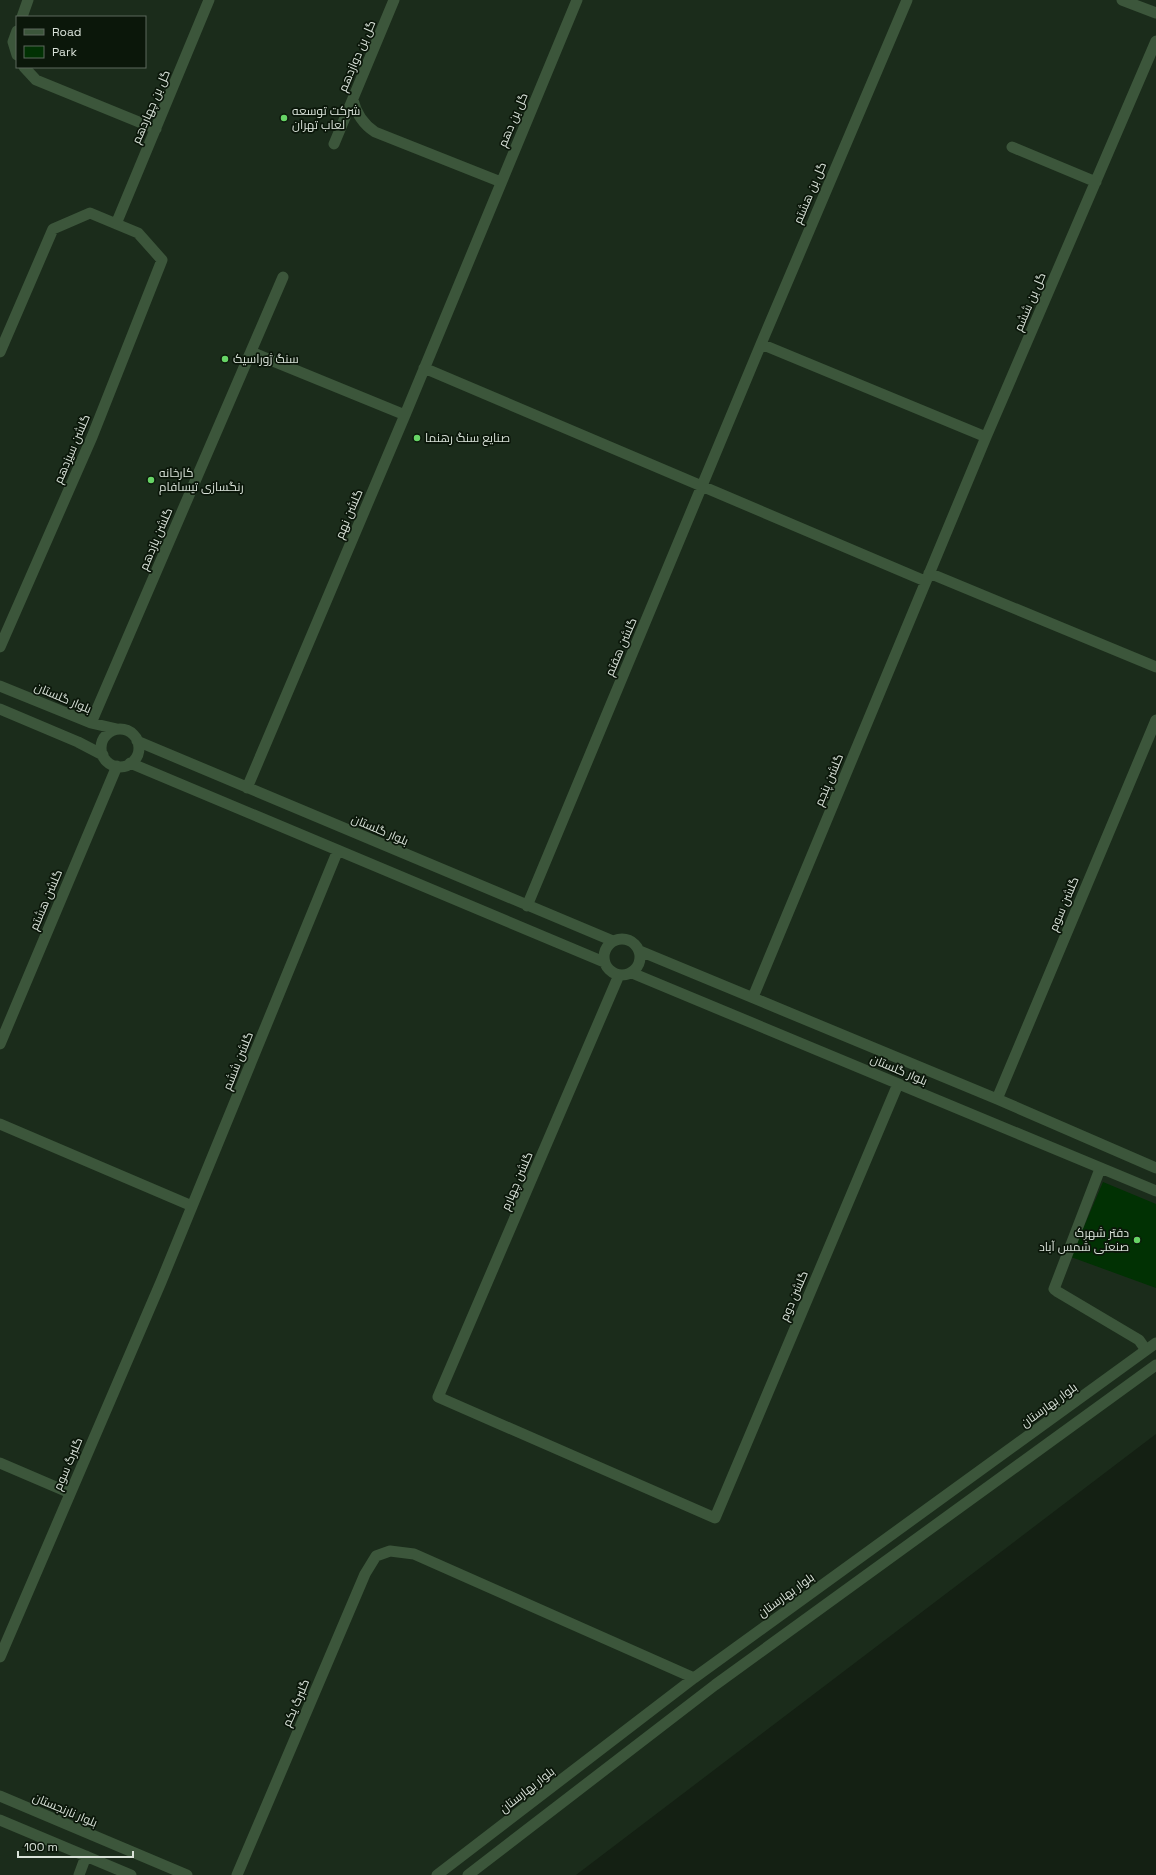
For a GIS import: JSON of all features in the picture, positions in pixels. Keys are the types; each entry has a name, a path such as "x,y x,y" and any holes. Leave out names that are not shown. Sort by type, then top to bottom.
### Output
{"street":[{"path":"22,16 28,0"},
{"name":"گل بن چهاردهم","path":"116,224 210,0"},
{"name":"گل بن دوازدهم","path":"334,144 394,0"},
{"name":"گل بن دهم","path":"473,250 577,0"},
{"name":"گل بن هشتم","path":"739,397 907,0"},
{"path":"1122,0 1156,13"},
{"path":"16,34 13,42 16,52"},
{"name":"گل بن ششم","path":"927,577 1156,41"},
{"path":"25,68 36,80 156,129"},
{"path":"353,100 360,118 375,132 501,182"},
{"path":"1012,147 1096,182"},
{"path":"0,352 53,228 90,214 116,224"},
{"name":"گلشن سیزدهم","path":"0,647 92,437 162,260 138,233 116,224"},
{"name":"گلشن نهم","path":"247,788 405,415 473,250"},
{"name":"گلشن یازدهم","path":"91,723 283,277"},
{"path":"761,344 986,437"},
{"path":"251,352 405,415"},
{"path":"424,368 701,487 1156,667"},
{"name":"گلشن هفتم","path":"528,906 739,397"},
{"name":"گلشن پنجم","path":"753,997 927,577"},
{"name":"بلوار گلستان","path":"0,686 91,723 117,729"},
{"path":"0,709 78,742 103,755"},
{"name":"گلشن سوم","path":"997,1099 1156,720"},
{"path":"117,729 129,731 137,741 138,752 135,758 124,766 117,766 108,762 103,755 101,746 103,739 109,732 117,729"},
{"name":"بلوار گلستان","path":"137,741 613,941"},
{"path":"130,763 604,962 610,971 619,976 632,973 639,966 640,951 636,945 626,939 613,941 605,950 604,962"},
{"name":"گلشن هشتم","path":"0,1044 117,766"},
{"name":"گلشن ششم","path":"161,1282 338,850"},
{"name":"بلوار گلستان","path":"640,951 997,1099 1156,1168"},
{"name":"بلوار گلستان","path":"632,973 1156,1191"},
{"name":"گلشن چهارم","path":"619,976 438,1397 715,1518"},
{"name":"گلشن دوم","path":"715,1518 898,1084"},
{"path":"0,1124 192,1206"},
{"path":"1100,1169 1054,1289 1139,1340 1146,1350"},
{"name":"گلبرگ سوم","path":"0,1657 161,1282"},
{"name":"بلوار بهارستان","path":"437,1875 694,1678 1156,1343"},
{"path":"468,1875 715,1685 1156,1365"},
{"path":"0,1463 70,1493"},
{"name":"گلبرگ یکم","path":"237,1875 365,1574 376,1556 390,1551 414,1554 694,1678"},
{"name":"بلوار نارنجستان","path":"0,1796 187,1875"},
{"path":"0,1820 131,1875"},
{"path":"79,1875 86,1856"}],"shaded area":[{"path":"0,0 1156,0 1156,1434 576,1875 0,1875"}],"green space":[{"path":"1103,1182 1156,1204 1156,1288 1071,1257"}],"place":[{"name":"شرکت توسعه لعاب تهران","path":"284,118"},
{"name":"سنگ ژوراسیک","path":"225,359"},
{"name":"صنایع سنگ رهنما","path":"417,438"},
{"name":"کارخانه رنگسازی تیسافام","path":"151,480"},
{"name":"دفتر شهرک صنعتی شمس آباد","path":"1137,1240"}]}
